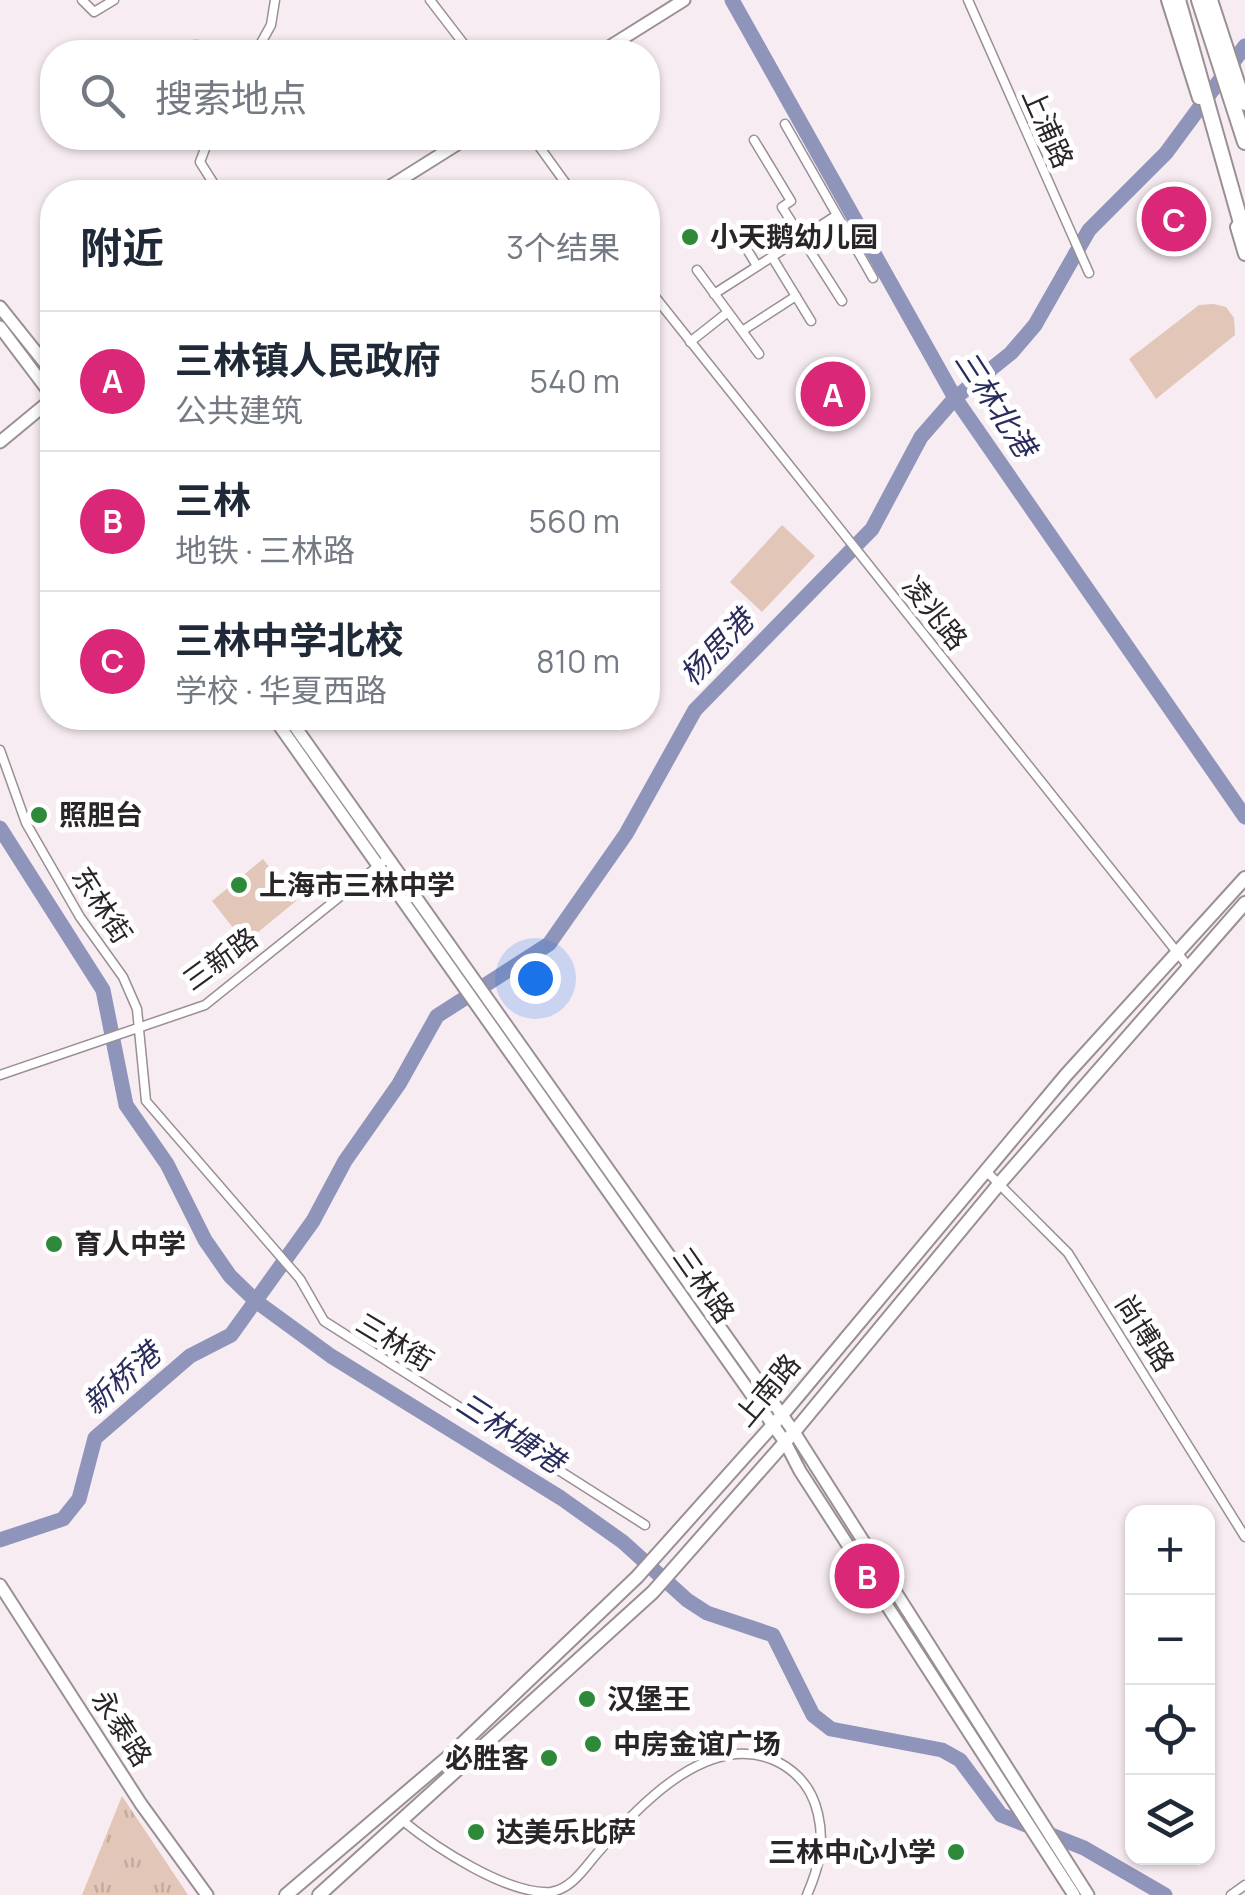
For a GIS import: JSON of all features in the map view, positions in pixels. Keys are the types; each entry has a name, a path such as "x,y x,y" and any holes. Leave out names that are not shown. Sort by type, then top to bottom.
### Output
{"highway":[{"path":"1179,0 1245,206"},
{"path":"1179,0 1245,237"},
{"path":"1200,0 1245,106"},
{"path":"1218,39 1245,142"}],"main road":[{"path":"620,40 684,0"},
{"path":"1168,0 1245,254"},
{"path":"1211,0 1218,39 1245,106"},
{"path":"400,180 448,150"},
{"path":"0,307 40,357"},
{"path":"0,327 40,382"},
{"path":"0,442 40,408"},
{"name":"三林路","path":"283,730 384,862"},
{"name":"三林路","path":"298,730 484,1008 790,1437 1088,1895"},
{"name":"上南路","path":"286,1895 447,1758 637,1577 777,1419 986,1170 1245,878"},
{"name":"上南路","path":"318,1895 653,1592 790,1437 999,1184 1245,903"},
{"name":"三林路","path":"790,1437 800,1472 1074,1895"},
{"name":"永泰路","path":"0,1585 141,1804 207,1895"}],"street":[{"path":"82,0 94,12 114,0"},
{"path":"263,40 271,25 275,0"},
{"path":"430,0 461,40"},
{"name":"上浦路","path":"968,0 1088,273"},
{"path":"786,124 873,278"},
{"path":"754,140 791,201 782,206 842,301"},
{"path":"205,150 200,162 211,180"},
{"path":"542,150 563,180"},
{"path":"714,294 837,216"},
{"path":"742,240 758,266"},
{"path":"772,257 811,321"},
{"path":"696,270 759,354"},
{"path":"742,331 796,296"},
{"name":"凌兆路","path":"660,303 1188,966"},
{"path":"690,342 728,312"},
{"name":"东林街","path":"0,750 26,822 80,917 123,977 137,1008 137,1031"},
{"name":"三新路","path":"0,1075 137,1031 205,1004 384,862"},
{"name":"三林街","path":"137,1031 148,1105 291,1270 324,1322 645,1525"},
{"name":"尚博路","path":"986,1170 1068,1252 1245,1536"},
{"path":"402,1821 439,1850 524,1891 548,1894 568,1888 605,1844 684,1772 735,1751 760,1753 808,1787 823,1846 807,1895"},
{"path":"1231,1895 1245,1885"}],"green space":[{"path":"1199,305 1226,307 1234,318 1235,335 1156,399 1129,359"},
{"path":"782,525 815,556 762,612 730,582"},
{"path":"263,859 296,901 245,943 212,901"},
{"path":"122,1796 188,1895 82,1895"}],"waterway":[{"name":"三林北港","path":"732,0 955,398 1245,817"},
{"name":"杨思港","path":"0,1540 63,1519 79,1499 95,1438 190,1356 231,1335 313,1221 345,1161 399,1084 437,1016 549,944 626,834 695,710 872,529 921,437 955,398 1011,353 1035,325 1089,230 1166,153 1245,46"},
{"name":"三林塘港","path":"0,828 103,990 126,1105 167,1164 205,1240 230,1276 257,1302 331,1356 561,1498 623,1542 707,1613 773,1635 813,1715 831,1729 942,1750 960,1760 1001,1815 1084,1848 1165,1895"}],"place":[{"name":"三林中学北校","path":"1174,219"},
{"name":"小天鹅幼儿园","path":"690,237"},
{"name":"三林镇人民政府","path":"833,394"},
{"name":"照胆台","path":"39,815"},
{"name":"上海市三林中学","path":"239,885"},
{"name":"育人中学","path":"54,1244"},
{"name":"三林","path":"867,1576"},
{"name":"汉堡王","path":"587,1699"},
{"name":"中房金谊广场","path":"593,1744"},
{"name":"必胜客","path":"549,1758"},
{"name":"达美乐比萨","path":"476,1832"},
{"name":"三林中心小学","path":"956,1852"}],"water label":[{"name":"新桥港","path":"122,1379"}]}
